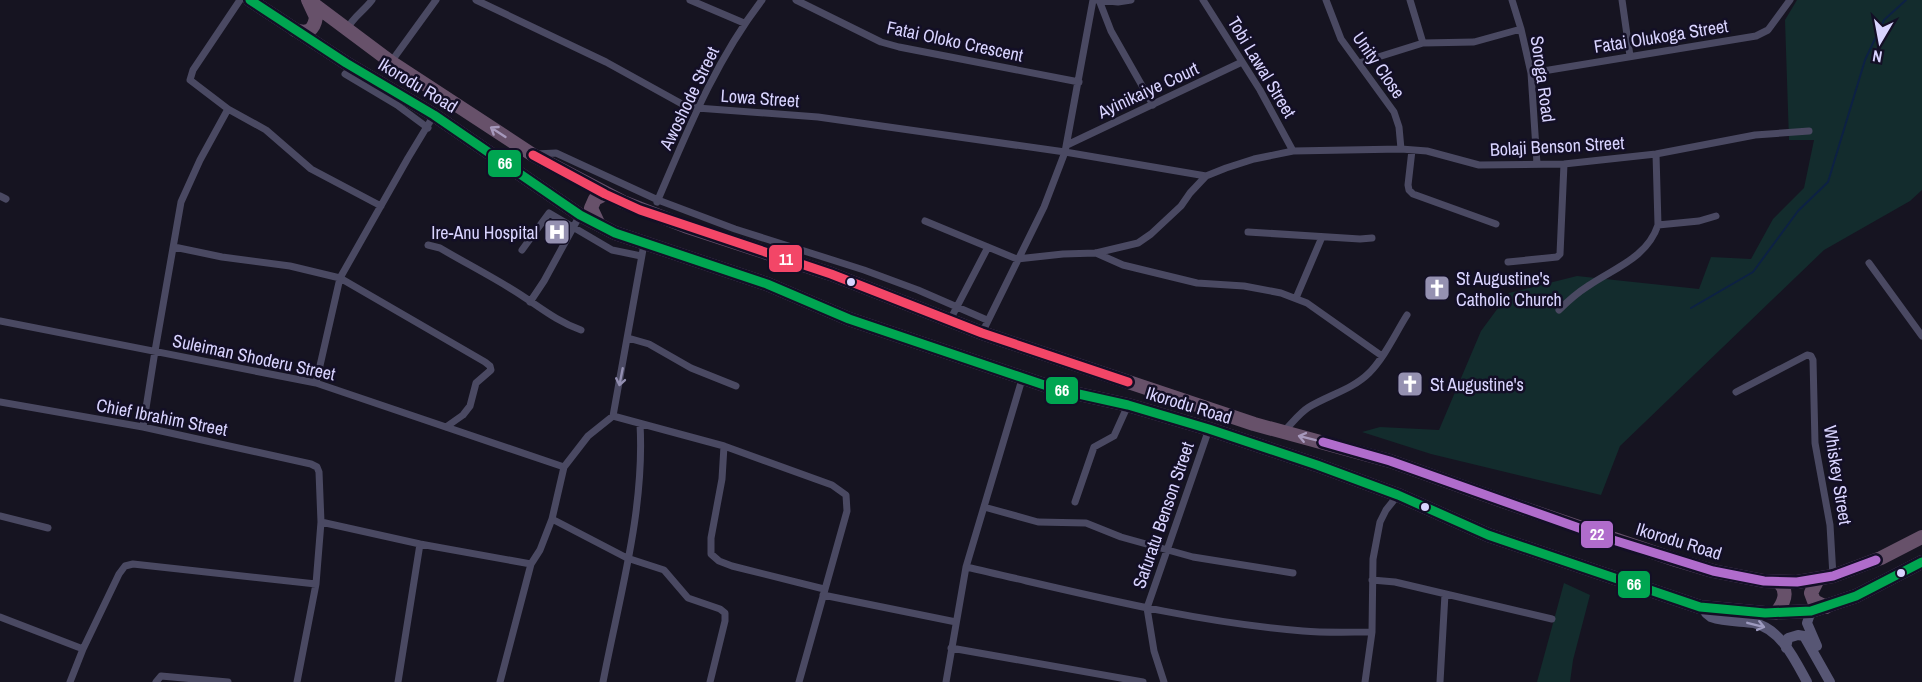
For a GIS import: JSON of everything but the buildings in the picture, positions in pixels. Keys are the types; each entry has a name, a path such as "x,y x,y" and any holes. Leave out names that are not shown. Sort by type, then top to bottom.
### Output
{"highway":[{"name":"Ikorodu Road","path":"250,0 431,121 580,215 642,250 767,284 849,319 1056,389 1128,405 1317,465 1398,495 1488,535 1700,607 1776,613 1811,611 1866,592 1922,562"},
{"name":"Ikorodu Road","path":"308,0 391,62 533,155 605,194 652,214 953,313 984,327 1282,432 1390,461 1520,508 1713,572 1779,582 1818,579 1833,576 1881,558 1922,537"},
{"path":"295,30 303,33 309,32 315,22 308,0"},
{"path":"600,226 591,208 595,200 605,194"},
{"path":"1818,579 1811,593 1814,601 1826,606"},
{"path":"1776,613 1785,595 1784,588 1779,582"}],"street":[{"path":"240,0 190,75 190,80 228,109 266,130 311,168 381,206"},
{"path":"347,28 354,17 363,12 372,0"},
{"path":"391,62 436,0"},
{"name":"Lowa Street","path":"476,0 606,62 682,104 698,108 818,117 1066,149 1206,176"},
{"path":"690,0 744,23"},
{"name":"Awoshode Street","path":"652,214 708,84 744,23 762,0"},
{"name":"Fatai Oloko Crescent","path":"796,0 881,42 1079,82"},
{"path":"984,327 1044,207 1066,149 1092,0 1118,2 1131,0"},
{"path":"1099,0 1111,31 1154,105"},
{"name":"Tobi Lawal Street","path":"1203,0 1260,90 1293,151"},
{"name":"Unity Close","path":"1326,0 1341,39 1394,112 1399,127 1401,149"},
{"path":"1410,0 1423,44"},
{"name":"Soroga Road","path":"1512,0 1531,73 1537,164"},
{"path":"1622,0 1630,56"},
{"name":"Fatai Olukoga Street","path":"1531,73 1756,36 1768,30 1790,0"},
{"path":"1359,63 1423,44 1474,42 1521,28"},
{"name":"Ayinikaiye Court","path":"1066,149 1242,62"},
{"path":"316,383 340,278 431,121 397,105 345,74"},
{"path":"143,427 154,351 181,202 200,160 228,109"},
{"name":"Bolaji Benson Street","path":"1017,259 1096,253 1138,243 1181,206 1206,176 1226,168 1293,151 1401,149 1427,151 1479,165 1564,164 1656,154 1755,135 1809,131"},
{"path":"1412,150 1408,185 1413,194 1496,224"},
{"path":"533,155 555,153 658,200 735,229 864,270 918,290 953,313 988,247"},
{"path":"1559,310 1590,284 1632,260 1654,236 1658,225 1656,154"},
{"path":"1508,262 1560,254 1564,164"},
{"path":"500,682 531,564 540,550 552,519 564,467 588,436 613,416 642,250 612,250 552,213 547,214 522,250"},
{"path":"530,302 580,215"},
{"path":"1658,225 1699,221 1716,216"},
{"path":"925,221 1017,259"},
{"path":"1248,232 1372,238"},
{"path":"1296,298 1322,237"},
{"path":"428,245 440,248 566,325 581,330"},
{"path":"174,247 222,257 290,266 340,278 438,333 490,366 489,373 476,383 470,406 463,415 447,427"},
{"path":"1096,253 1123,265 1176,278 1223,286 1244,286 1296,298 1321,312 1382,356"},
{"path":"1869,263 1922,336"},
{"path":"1282,432 1309,407 1361,380 1370,372 1407,315"},
{"name":"Suleiman Shoderu Street","path":"0,321 316,383 564,467"},
{"path":"628,338 649,344 691,368 736,386"},
{"name":"Whiskey Street","path":"1736,392 1807,355 1811,356 1813,360 1815,443 1830,525 1833,576"},
{"path":"946,682 966,567 1023,376"},
{"name":"Chief Ibrahim Street","path":"0,402 143,427 311,464 317,467 321,522"},
{"path":"1075,502 1094,447 1114,436 1128,405"},
{"path":"613,416 724,446 832,485 846,495 847,511 799,682"},
{"path":"603,682 639,497 642,454 640,424"},
{"name":"Safuratu Benson Street","path":"1164,682 1154,651 1147,608 1209,429"},
{"path":"724,446 722,479 711,538 711,554 719,561 823,592 956,622"},
{"path":"1365,682 1372,632 1373,559 1380,522 1398,495"},
{"path":"984,507 1038,522 1086,524 1121,537 1193,557 1293,573"},
{"path":"0,516 48,528"},
{"path":"552,519 627,558 664,570 688,598 720,609 725,613 710,682"},
{"path":"297,682 316,584 321,522 420,544 531,564"},
{"path":"398,682 420,544"},
{"path":"70,682 118,574 125,566 133,564 316,584"},
{"path":"966,567 1147,608 1303,631 1372,632"},
{"path":"1372,579 1395,582 1552,619"},
{"path":"1440,682 1446,594"},
{"path":"1706,607 1706,613 1711,618 1769,628 1780,639 1807,682"},
{"path":"1811,611 1807,623 1831,682"},
{"path":"0,617 83,649"},
{"path":"1786,648 1788,638 1804,636 1831,682"},
{"path":"951,648 1143,682"},
{"path":"156,682 161,676 228,682"}],"green space":[{"path":"1797,0 1922,0 1922,190 1910,201 1824,250 1620,446 1601,495 1431,454 1362,432 1380,427 1439,430 1481,331 1509,293 1577,276 1699,289 1711,257 1751,259 1773,219 1804,188 1814,140 1789,140 1785,20"},
{"path":"1564,583 1590,595 1573,660 1570,682 1537,682"}],"waterway":[{"path":"1691,308 1753,272 1798,211 1828,182 1865,60 1884,20 1906,0"}],"transit line":[{"name":"66","path":"250,0 346,63 434,115 580,215 615,233 767,284 849,319 1056,389 1128,405 1317,465 1398,495 1488,535 1700,607 1765,613 1811,611 1856,596 1922,562"},
{"name":"11","path":"533,155 640,210 831,274 982,333 1128,382"},
{"name":"22","path":"1323,442 1390,461 1613,540 1713,571 1764,581 1797,582 1833,576 1876,560"}],"place":[{"name":"Ire-Anu Hospital","path":"557,232"},
{"name":"St Augustine's Catholic Church","path":"1437,288"},
{"name":"St Augustine's","path":"1410,384"}]}
